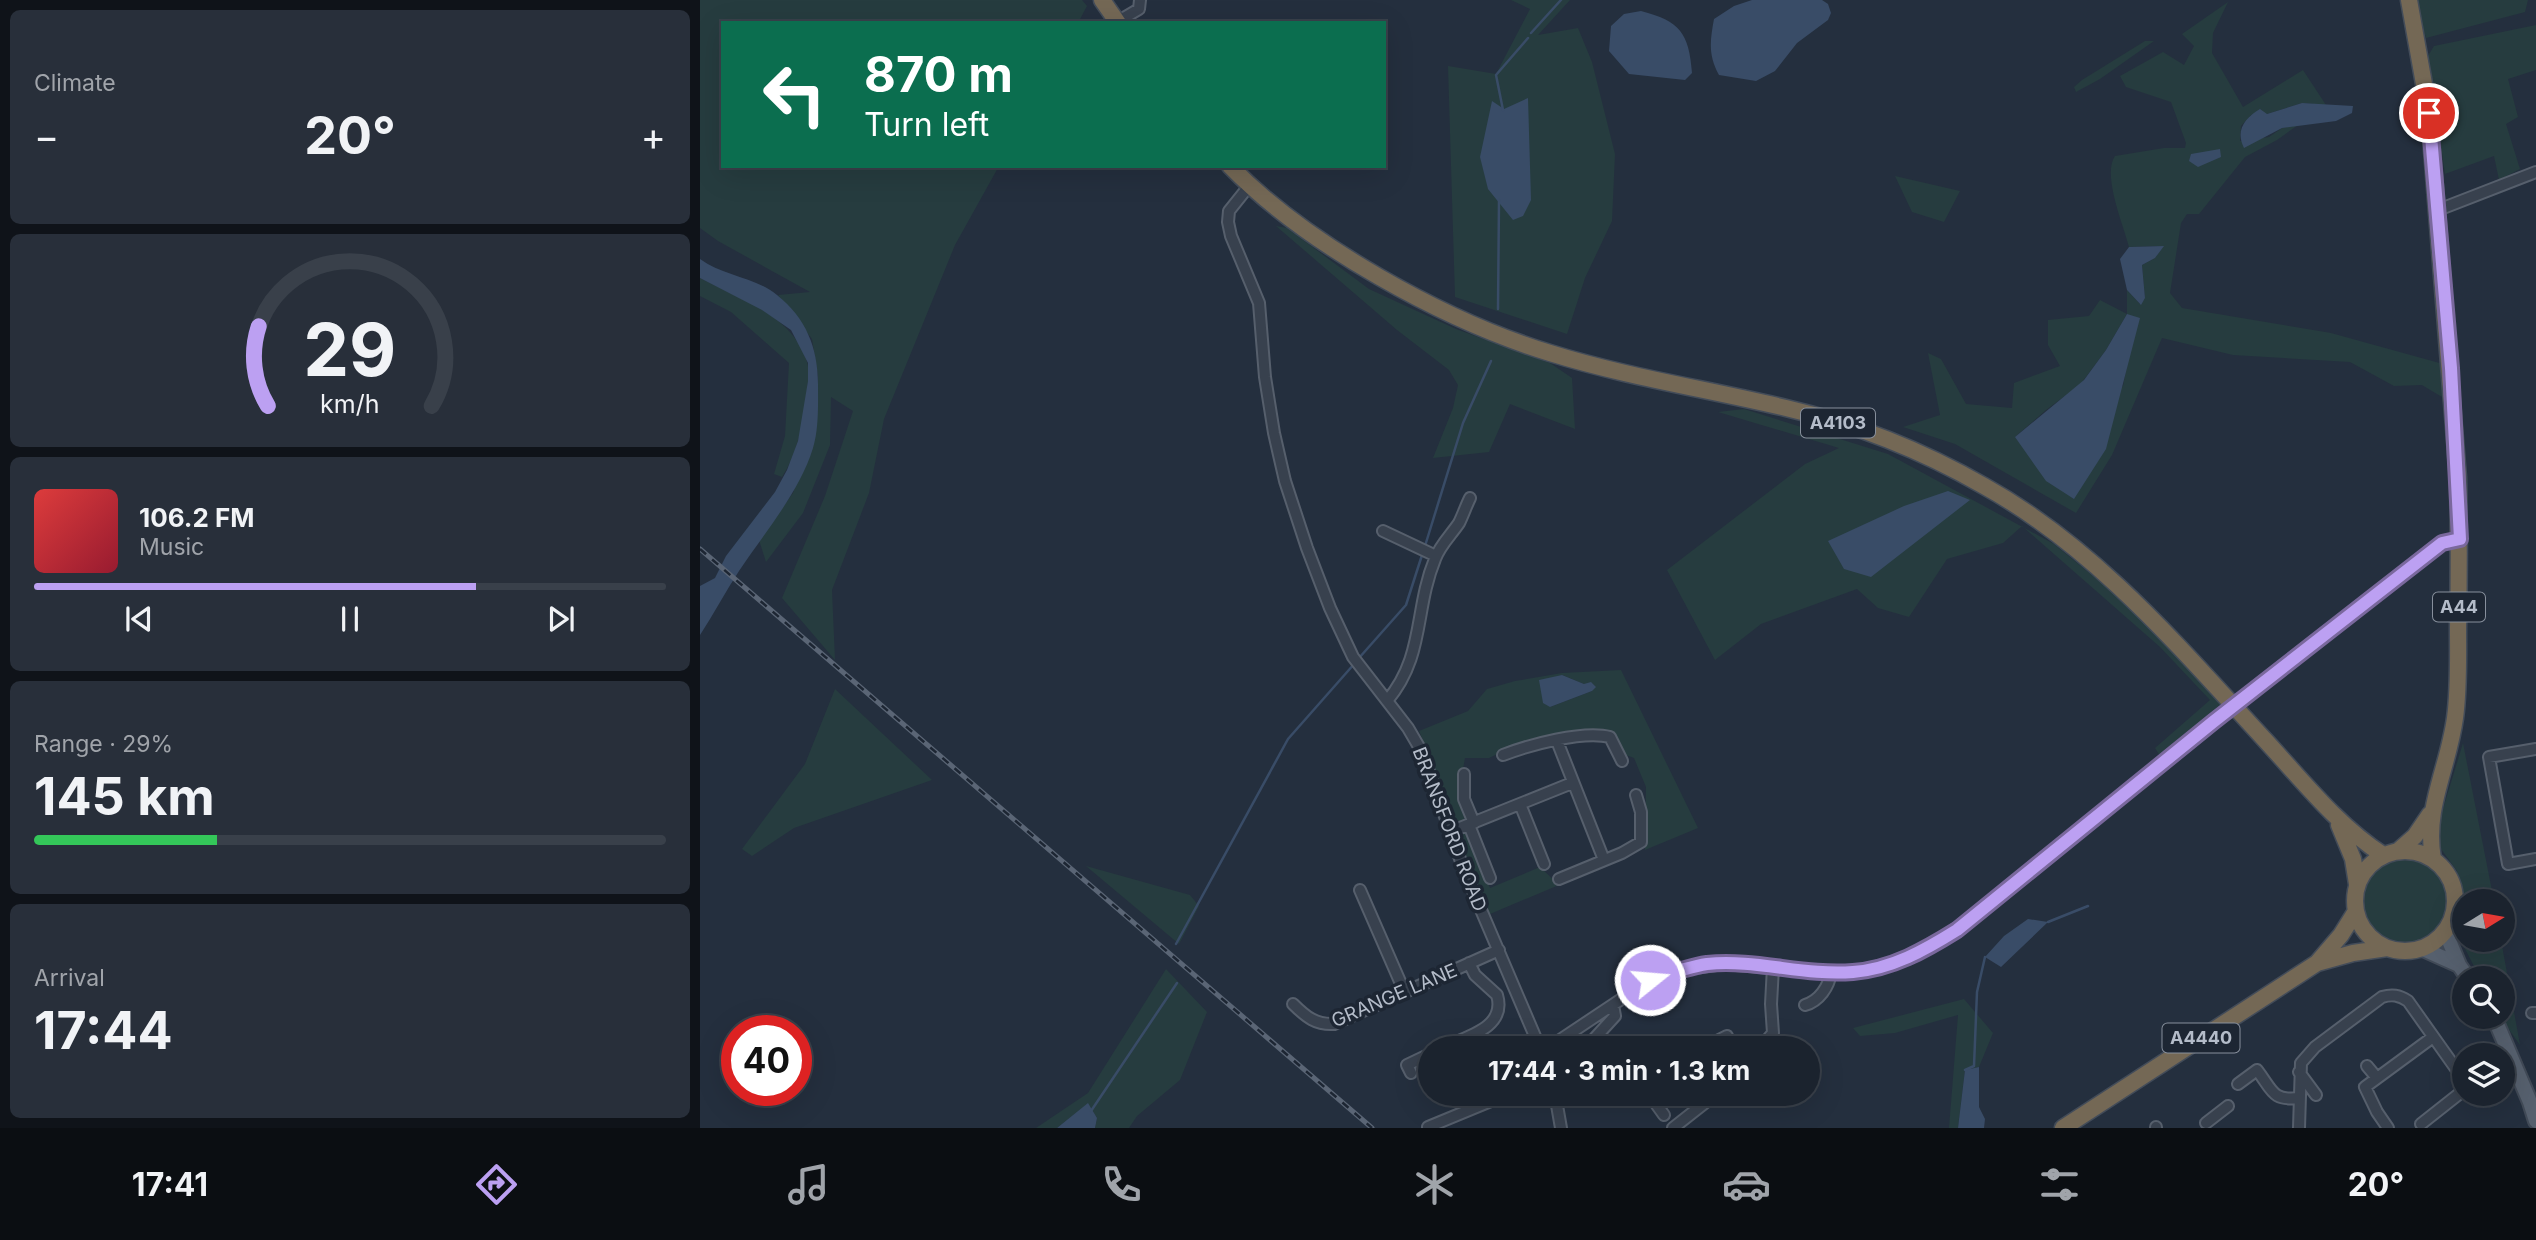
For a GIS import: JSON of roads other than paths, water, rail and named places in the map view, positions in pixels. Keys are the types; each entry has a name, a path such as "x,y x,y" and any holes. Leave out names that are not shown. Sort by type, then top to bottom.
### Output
{"highway":[{"path":"1102,0 1116,21"},
{"name":"A44","path":"2409,0 2428,99 2454,412 2460,539 2455,717 2449,754 2431,813 2429,837 2433,859"},
{"name":"A4103","path":"1232,168 1249,186 1291,219 1354,261 1453,315 1500,336 1551,354 1831,420 1926,456 1988,488 2063,538 2114,581 2161,627 2334,816 2362,841 2390,853"},
{"name":"A44","path":"2390,853 2415,836 2431,813"},
{"name":"A4103","path":"2334,816 2353,859 2357,884"},
{"path":"2390,853 2422,853 2444,870 2452,884 2455,900 2452,916 2445,930 2430,944 2421,948 2404,951 2387,948 2367,933 2356,911 2357,884 2363,872 2390,853"},
{"name":"A4440","path":"2063,1128 2317,963 2342,935 2356,911"},
{"name":"A4440","path":"2317,963 2353,953 2387,948"}],"main road":[{"path":"2445,930 2459,965"},
{"path":"2421,948 2459,965"},
{"path":"2499,1029 2536,1121"}],"street":[{"path":"1120,21 1139,9 1140,0"},
{"path":"2438,211 2536,172"},
{"name":"BRANSFORD ROAD","path":"1249,186 1229,211 1228,222 1231,236 1259,303 1265,377 1286,481 1307,548 1342,634 1362,672 1419,745 1464,870 1535,1036"},
{"path":"1387,701 1401,685 1411,663 1427,582 1436,556 1459,523 1470,498"},
{"path":"1383,531 1436,556"},
{"path":"1566,1036 1650,980 1687,969 1724,964 1855,972 1907,959 1928,949 1957,930 2213,722 2442,543 2460,539"},
{"path":"1503,755 1574,736 1598,735 1610,737 1622,761"},
{"path":"1557,741 1604,860"},
{"path":"2536,749 2489,757 2508,864 2536,859"},
{"path":"1464,774 1464,800 1490,878"},
{"path":"1450,832 1572,783"},
{"path":"1559,879 1622,853 1641,842 1641,812 1636,795"},
{"path":"1520,804 1544,864"},
{"path":"1360,890 1405,993"},
{"name":"GRANGE LANE","path":"1293,1004 1310,1012 1321,1024 1334,1024 1499,950"},
{"path":"1468,1036 1492,1025 1498,1014 1497,995 1475,975 1469,963"},
{"path":"1770,1036 1773,1033 1773,967"},
{"path":"1805,1005 1818,999 1830,982 1831,972"},
{"path":"2300,1128 2301,1063 2315,1047 2382,997 2402,997 2408,1001 2452,1063"},
{"path":"1597,1036 1615,1016 1613,1005"},
{"path":"2388,1128 2365,1087 2433,1037"},
{"path":"1411,1073 1407,1065 1418,1060"},
{"path":"2367,1066 2376,1078"},
{"path":"2238,1084 2257,1070 2282,1100 2300,1098"},
{"path":"2299,1072 2316,1095"},
{"path":"2421,1124 2452,1099"},
{"path":"1429,1127 1479,1106"},
{"path":"1557,1106 1561,1128"},
{"path":"1658,1106 1664,1115"},
{"path":"1673,1128 1701,1106"},
{"path":"2206,1123 2228,1107"},
{"path":"2217,1116 2223,1128"}],"water":[{"path":"1752,0 1822,0 1828,4 1831,13 1828,20 1797,43 1775,71 1756,81 1719,75 1711,48 1714,19 1734,6"},
{"path":"1641,11 1665,19 1685,38 1692,73 1685,80 1629,74 1609,51 1611,26 1624,14"},
{"path":"1528,98 1531,200 1523,216 1513,220 1488,189 1480,157 1492,101 1504,109"},
{"path":"2302,103 2353,106 2352,113 2336,121 2282,128 2244,148 2241,142 2243,125 2260,109 2267,114"},
{"path":"2220,149 2221,157 2198,167 2189,161 2191,154"},
{"path":"2164,246 2155,258 2142,265 2145,298 2141,305 2127,290 2120,259 2129,247"},
{"path":"700,259 768,289 796,314 813,346 818,400 815,440 799,481 700,635 700,586 715,578 726,556 775,492 787,470 798,441 808,381 808,363 791,330 762,310 700,278"},
{"path":"2127,314 2140,318 2106,449 2074,499 2046,481 2015,437 2084,380"},
{"path":"1948,491 1970,500 1871,577 1844,569 1828,541 1904,506"},
{"path":"1562,675 1584,684 1591,682 1596,687 1550,707 1543,703 1539,680"},
{"path":"2028,919 2048,922 2001,967 1985,957 2004,936"},
{"path":"1979,1067 1979,1107 1985,1119 1984,1128 1958,1128 1965,1070"},
{"path":"1088,1103 1097,1118 1095,1128 1057,1128"}],"waterway":[{"path":"1531,33 1561,0"},
{"path":"1503,110 1496,75 1528,38"},
{"path":"1498,309 1499,200"},
{"path":"1425,546 1463,423 1491,361"},
{"path":"1359,658 1406,605 1423,552"},
{"path":"1176,944 1288,739 1355,663"},
{"path":"2048,922 2088,906"},
{"path":"1965,1070 1974,1066 1977,992 1985,957"},
{"path":"1091,1111 1177,983"}],"railway":[{"path":"700,549 1372,1128"}]}
